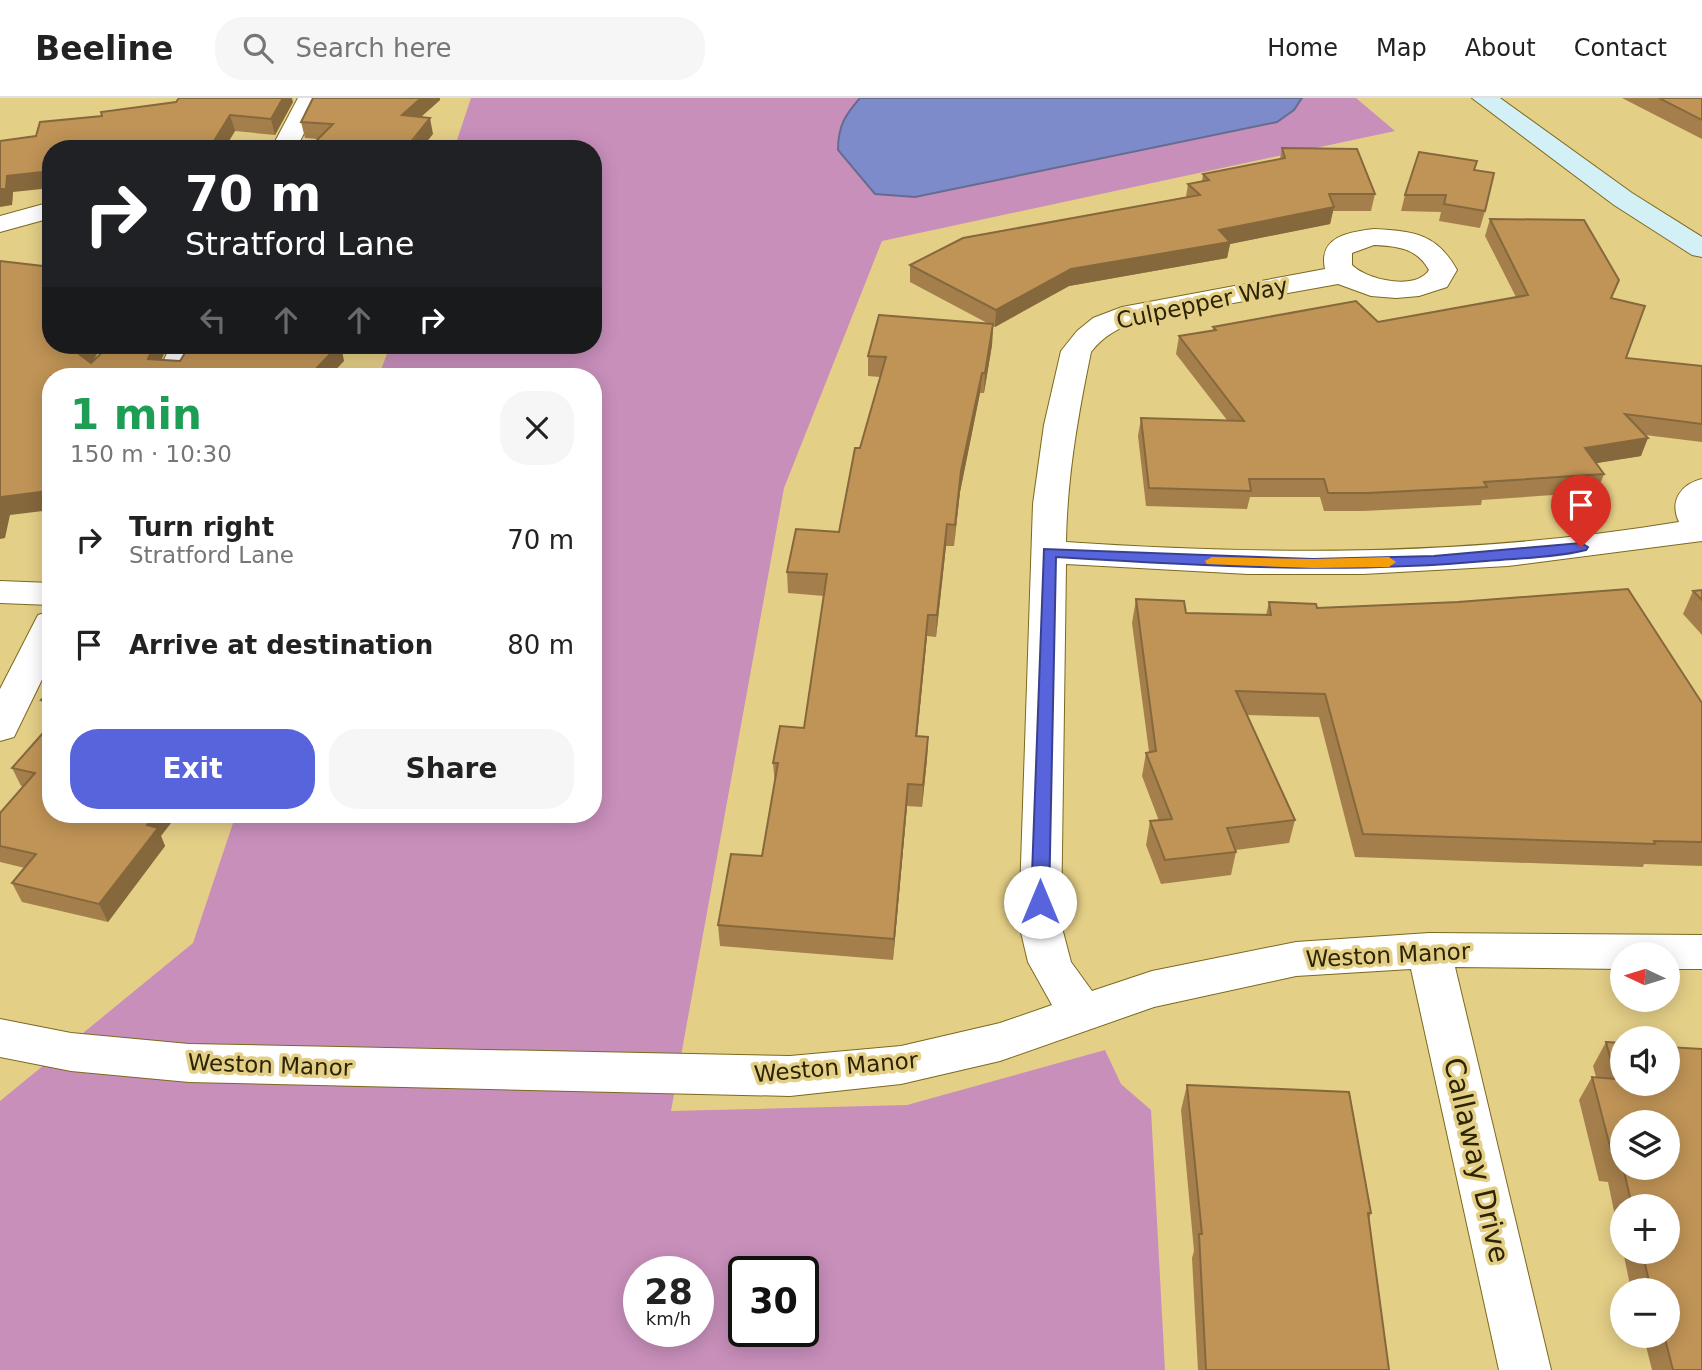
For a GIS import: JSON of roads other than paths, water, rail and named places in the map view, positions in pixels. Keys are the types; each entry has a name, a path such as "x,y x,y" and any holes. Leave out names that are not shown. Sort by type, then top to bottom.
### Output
{"street":[{"path":"288,140 310,98"},
{"path":"1484,98 1623,199 1702,249"},
{"path":"0,224 42,212"},
{"name":"Culpepper Way","path":"1083,1013 1050,968 1040,924 1050,504 1060,425 1076,352 1087,337 1103,324 1132,313 1344,274"},
{"path":"1049,552 1178,560 1313,564 1434,561 1554,551 1702,529 1692,516 1690,505 1694,494 1702,489"},
{"path":"0,592 42,594"},
{"path":"0,727 42,641"},
{"name":"Weston Manor","path":"0,1038 71,1052 190,1063 790,1076 901,1065 1000,1042 1152,989 1296,959 1429,950 1702,953"},
{"name":"Callaway Drive","path":"1429,950 1525,1370"}],"water":[{"path":"860,98 1302,98 1294,110 1277,122 915,197 875,194 838,150 843,121"}]}
